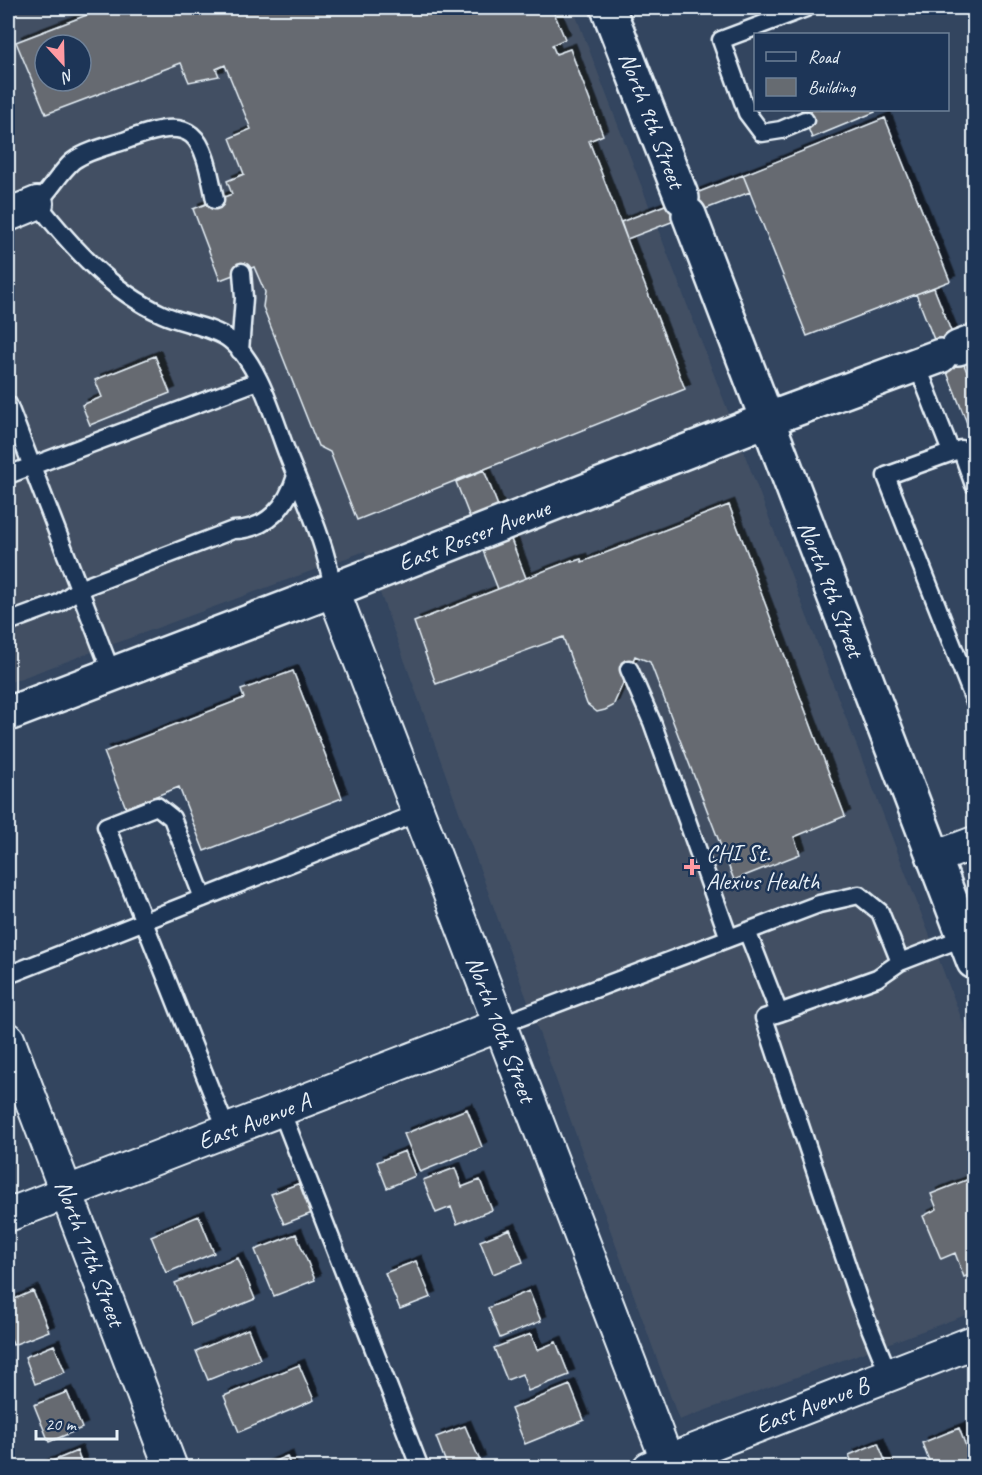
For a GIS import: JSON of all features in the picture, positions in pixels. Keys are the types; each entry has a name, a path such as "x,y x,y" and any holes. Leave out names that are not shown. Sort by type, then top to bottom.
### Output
{"main road":[{"name":"North 9th Street","path":"608,8 970,949"},
{"name":"East Rosser Avenue","path":"8,714 333,590 766,420 948,353"}],"street":[{"path":"8,215 37,203"},
{"name":"North 10th Street","path":"333,590 500,1025 662,1465"},
{"path":"934,858 975,843"},
{"name":"East Avenue A","path":"8,1215 500,1025"},
{"name":"North 11th Street","path":"8,1039 171,1467"},
{"name":"East Avenue B","path":"662,1465 975,1342"}],"lane":[{"path":"805,120 781,130 762,133 747,114 721,40 806,8"},
{"path":"215,200 209,168 199,142 190,133 165,128 152,130 76,159 37,203 66,239 116,285 141,303 179,322 215,332 229,339 240,351 258,381 296,476 323,546 333,590"},
{"path":"240,351 244,298 242,272"},
{"path":"948,353 951,452"},
{"path":"8,475 258,381"},
{"path":"8,404 112,674"},
{"path":"975,485 961,449 886,476 975,700"},
{"path":"8,622 59,603 79,589 233,530 242,530 261,524 279,511 286,501 296,476"},
{"path":"629,669 652,722 729,938"},
{"path":"203,898 171,818 157,806 106,826 227,1131"},
{"path":"8,975 418,813"},
{"path":"500,1025 819,904 859,895 880,912 900,962"},
{"path":"747,931 779,1013"},
{"path":"889,1375 860,1302 764,1018 877,978 900,962 970,949"},
{"path":"281,1110 420,1467"}],"shaded area":[{"name":"CHI St. Alexius Health","path":"8,8 573,8 974,1051 974,1312 679,1420 365,551 8,683"}],"building":[{"path":"105,8 552,8 565,39 552,45 556,54 570,49 603,135 589,141 685,389 357,520 330,452 318,446 263,307 265,292 254,267 220,280 193,209 232,194 227,181 244,174 230,138 251,129 225,65 216,69 219,76 189,82 181,63 46,114 37,93 93,93 93,33 40,33"},
{"path":"33,36 33,83 16,42"},
{"path":"801,111 875,112 812,138"},
{"path":"885,118 950,281 807,336 743,175"},
{"path":"743,175 750,192 627,239 621,222"},
{"path":"934,288 974,390 974,431 971,433 916,294"},
{"path":"155,356 170,393 90,425 82,405 102,397 95,380"},
{"path":"484,470 526,578 498,589 456,482"},
{"path":"729,505 845,816 794,837 800,854 734,880 650,662 635,656 613,706 597,712 587,704 563,637 436,684 414,622 572,560 572,562 581,559 582,562"},
{"path":"293,671 342,798 204,851 179,787 126,808 104,752 244,698 241,690"},
{"path":"467,1109 482,1147 420,1172 404,1134"},
{"path":"405,1151 415,1176 387,1188 377,1162"},
{"path":"455,1168 462,1187 480,1180 492,1210 457,1224 451,1207 436,1213 423,1180"},
{"path":"974,1177 974,1273 964,1277 955,1253 941,1259 923,1216 937,1209 931,1194"},
{"path":"300,1183 312,1213 284,1224 271,1194"},
{"path":"199,1216 214,1253 166,1273 151,1236"},
{"path":"510,1229 523,1262 493,1274 480,1241"},
{"path":"296,1234 315,1280 274,1296 255,1250"},
{"path":"238,1258 255,1299 192,1325 175,1283"},
{"path":"416,1261 431,1297 400,1309 385,1273"},
{"path":"33,1291 49,1331 13,1345 8,1331 8,1302"},
{"path":"529,1291 541,1321 500,1338 488,1308"},
{"path":"248,1329 260,1359 208,1380 196,1351"},
{"path":"531,1334 537,1350 556,1342 569,1375 528,1391 522,1374 507,1380 494,1348"},
{"path":"54,1345 65,1372 35,1384 25,1357"},
{"path":"299,1365 314,1400 239,1432 224,1396"},
{"path":"570,1385 584,1420 525,1444 511,1409"},
{"path":"67,1392 82,1428 49,1442 34,1405"},
{"path":"465,1426 480,1461 464,1468 448,1468 436,1437"},
{"path":"959,1428 974,1468 932,1468 922,1443"},
{"path":"878,1443 888,1468 854,1468 849,1455"},
{"path":"77,1451 83,1468 36,1468"},
{"path":"287,1456 291,1468 259,1468"}],"place":[{"name":"CHI St. Alexius Health","path":"692,867"}]}
